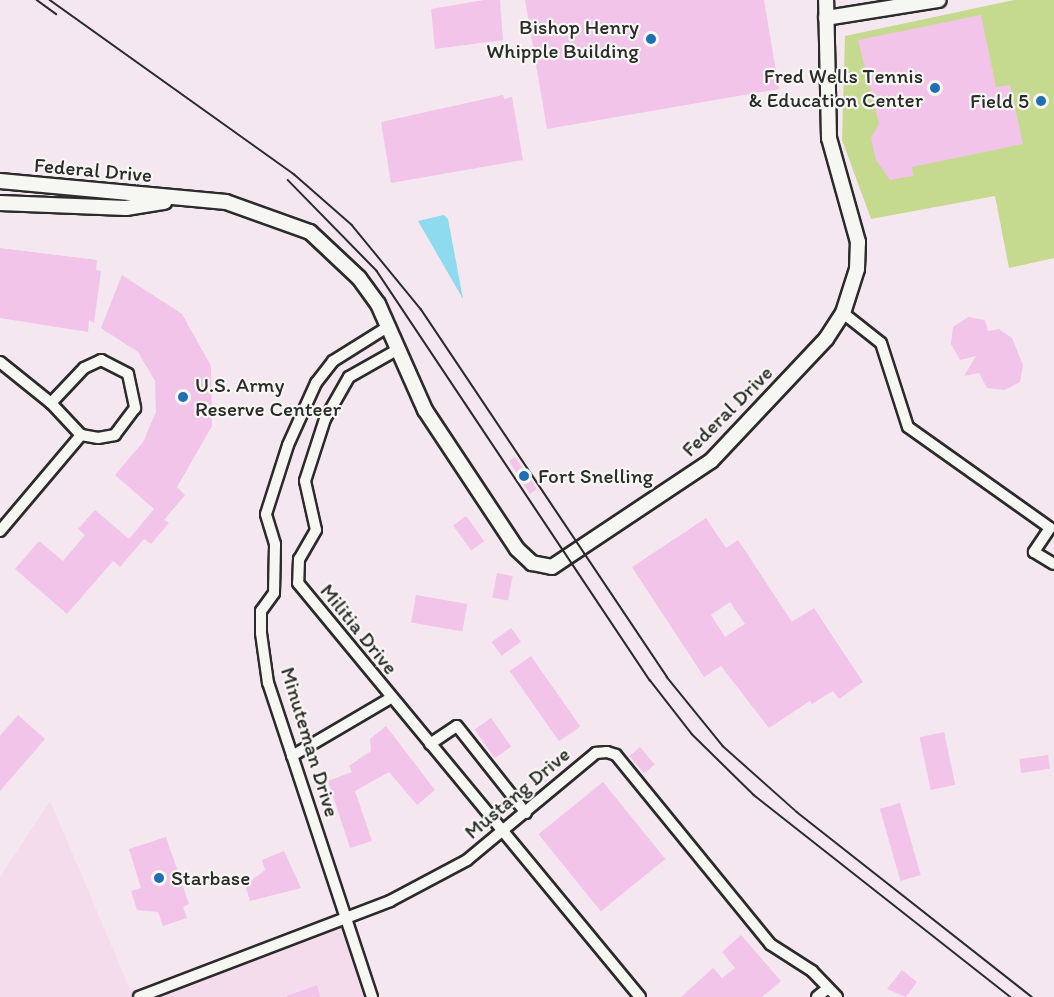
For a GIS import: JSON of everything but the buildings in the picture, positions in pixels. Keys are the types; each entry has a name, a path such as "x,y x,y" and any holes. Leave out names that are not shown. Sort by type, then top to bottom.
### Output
{"street":[{"name":"Federal Drive","path":"0,182 249,206 310,232 359,278 388,326 395,351 425,410 517,549 532,562 552,567 711,461 826,339 843,313 857,268 858,243 829,138 826,0"},
{"path":"826,18 939,0"},
{"name":"Federal Drive","path":"0,203 126,208 182,199"},
{"path":"843,313 881,343 898,408 913,433 1050,528 1034,552 1054,564"},
{"name":"Minuteman Drive","path":"372,997 268,683 261,633 261,611 274,593 268,499 316,383 333,361 388,326"},
{"name":"Militia Drive","path":"395,351 349,377 332,401 306,475 316,530 297,569 304,592 331,619 391,698 640,997"},
{"path":"0,362 51,403 81,435 115,435 128,424 135,408 128,374 101,360 84,368 51,403"},
{"path":"0,531 81,435"},
{"path":"292,756 391,698"},
{"path":"430,744 457,726 526,813"},
{"name":"Mustang Drive","path":"139,997 347,922 467,860 596,753 616,755 770,944 837,997"},
{"path":"817,997 828,988"}],"shaded area":[{"path":"50,801 134,997 0,997 0,877"},
{"path":"347,922 372,997 139,997"}],"green space":[{"name":"Fred Wells Tennis & Education Center","path":"1014,0 1054,0 1054,258 1009,268 995,196 871,219 842,140 845,36"}],"water":[{"path":"444,215 448,219 463,299 418,221"}],"tram line":[{"path":"37,0 56,14"},
{"path":"50,0 294,174 352,225 421,309 667,677 723,746 797,812 1032,997"},
{"path":"288,180 377,271 650,680 692,734 754,795 1011,997"}],"place":[{"name":"Bishop Henry Whipple Building","path":"651,39"},
{"name":"Fred Wells Tennis & Education Center","path":"935,88"},
{"name":"Field 5","path":"1041,101"},
{"name":"U.S. Army Reserve Centeer","path":"183,397"},
{"name":"Fort Snelling","path":"524,476"},
{"name":"Starbase","path":"159,878"}]}
